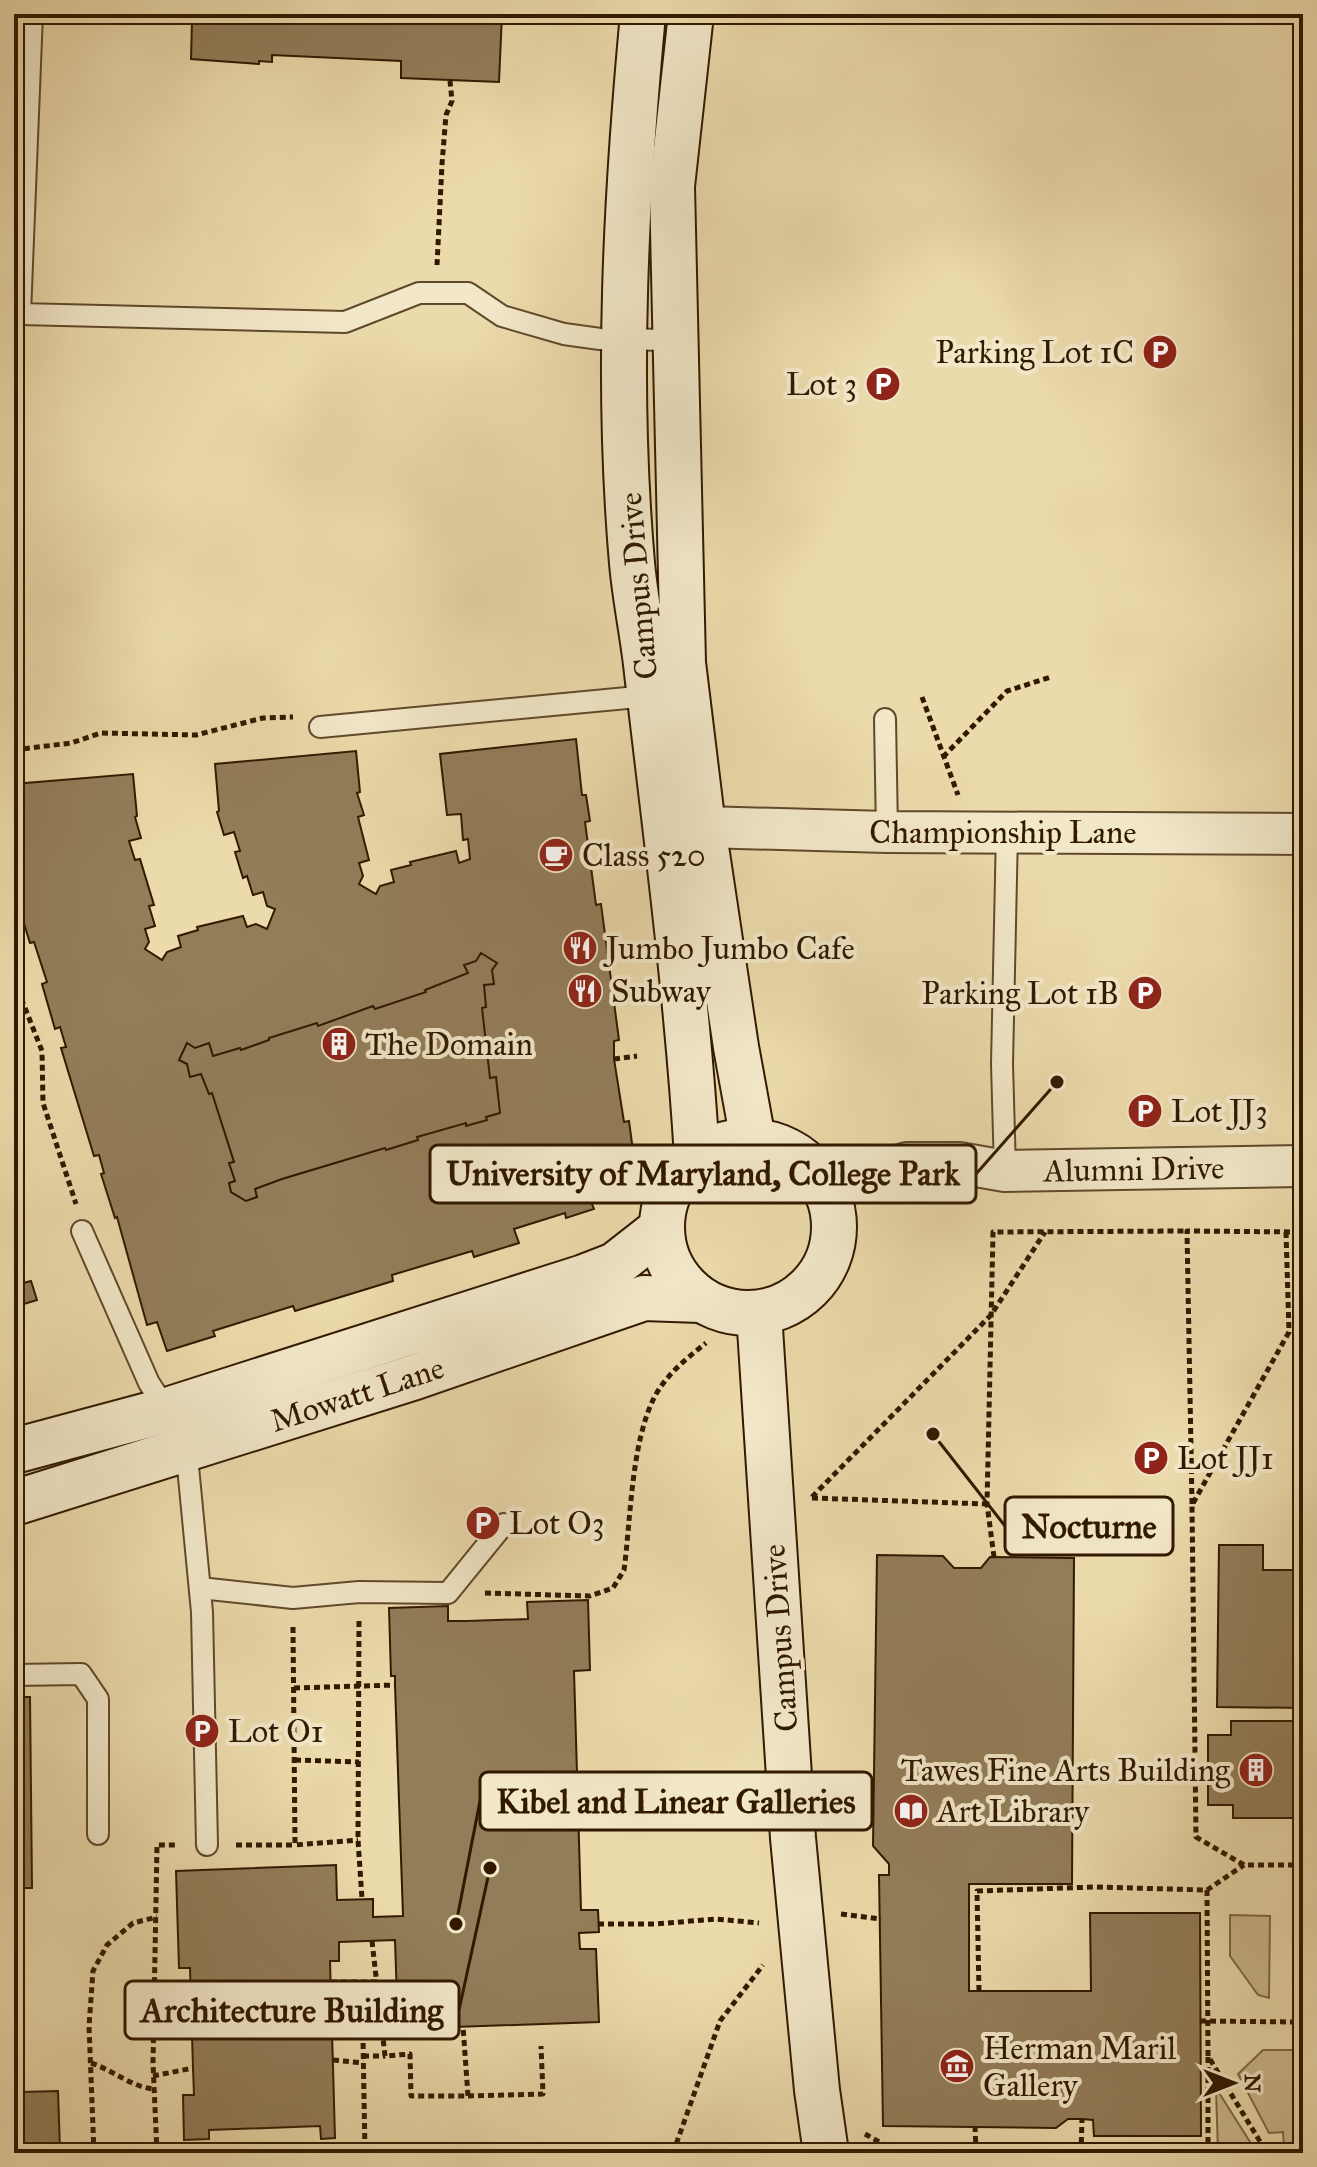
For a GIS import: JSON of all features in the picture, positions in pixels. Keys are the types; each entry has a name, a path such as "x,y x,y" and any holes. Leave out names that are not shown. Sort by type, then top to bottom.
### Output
{"street":[{"name":"Campus Drive","path":"643,14 629,166 625,438 632,564 684,981 697,1157"},
{"name":"Campus Drive","path":"691,14 672,186 683,663 703,827 753,1140"},
{"name":"Championship Lane","path":"703,827 887,832 1303,834"},
{"path":"753,1140 778,1145 800,1158 815,1172 825,1189 833,1215 833,1243 819,1276 793,1301 759,1313 721,1310 706,1319 666,1257 661,1229 670,1189 697,1157 724,1144 753,1140"},
{"name":"Alumni Drive","path":"825,1189 907,1163 959,1163 1005,1171 1303,1166"},
{"name":"Mowatt Lane","path":"14,1451 167,1410 584,1277 615,1265 661,1229"},
{"name":"Mowatt Lane","path":"14,1503 415,1377 644,1298 706,1319"},
{"name":"Campus Drive","path":"759,1313 793,1838 817,2090 842,2141"}],"lane":[{"path":"32,14 20,314 345,322 419,293 468,293 502,316 564,334 675,340"},
{"path":"320,727 648,696"},
{"path":"885,719 887,832"},
{"path":"1005,1171 1002,1064 1007,831"},
{"path":"80,1222 149,1383 187,1449 200,1588 207,1845"},
{"path":"200,1588 293,1598 359,1592 448,1593 504,1524"},
{"path":"14,1675 81,1674 98,1699 98,1834"}],"path":[{"path":"437,271 446,115 452,101 450,81"},
{"path":"943,757 1007,691 1051,677"},
{"path":"922,697 955,781 967,831"},
{"path":"14,750 71,743 101,733 196,735 263,718 293,717 320,727"},
{"path":"14,980 42,1051 43,1103 80,1222"},
{"path":"614,1059 637,1056"},
{"path":"987,1504 811,1498 991,1315 1045,1231"},
{"path":"1187,1231 1196,1837 1244,1865 1300,1865 1300,2022 1204,2021"},
{"path":"994,1557 987,1504 993,1232 1303,1232"},
{"path":"1192,1505 1289,1332 1286,1232"},
{"path":"448,1593 590,1596 613,1588 624,1570 640,1435 656,1394 677,1367 706,1319"},
{"path":"359,1592 358,1840 362,1899"},
{"path":"293,1598 295,1845"},
{"path":"294,1688 395,1685"},
{"path":"295,1760 359,1762"},
{"path":"157,2153 153,2076 157,1845 295,1845 358,1840"},
{"path":"979,1991 977,1891 1094,1887 1207,1890 1244,1865"},
{"path":"1207,1890 1204,2021 1208,2056 1208,2153"},
{"path":"832,1913 881,1919"},
{"path":"94,2153 89,2026 93,1971 107,1945 133,1923 157,1917"},
{"path":"598,1924 656,1924 716,1919 772,1924"},
{"path":"372,1941 385,2056"},
{"path":"673,2153 720,2021 766,1962"},
{"path":"331,1982 377,1982"},
{"path":"362,1983 365,2153"},
{"path":"463,2026 468,2096"},
{"path":"333,2060 410,2054 411,2096 543,2094 541,2046"},
{"path":"1208,2056 1267,2153"},
{"path":"91,2063 140,2088 154,2089"},
{"path":"153,2076 193,2068"},
{"path":"1081,2153 1082,2119"},
{"path":"975,2126 976,2150"},
{"path":"842,2141 899,2153"},
{"path":"928,2153 1006,2149 1007,2153"}],"shaded area":[{"path":"1230,1915 1270,1916 1269,1998 1258,1995 1230,1956"},
{"path":"1263,2050 1303,2050 1303,2153 1299,2153 1298,2148 1284,2149 1283,2132 1269,2133 1238,2074"},
{"path":"1216,2088 1257,2153 1218,2153"}],"building":[{"path":"198,14 502,14 499,82 401,78 401,61 272,55 272,62 259,61 259,64 191,59 192,21 197,21"},
{"name":"The Domain","path":"576,739 582,795 586,795 590,821 585,822 596,905 601,904 619,1040 614,1041 614,1059 624,1122 629,1121 633,1151 626,1152 592,1204 594,1209 566,1218 565,1213 514,1229 519,1243 474,1257 472,1251 392,1275 393,1281 295,1311 293,1306 213,1331 215,1336 167,1351 157,1322 147,1325 117,1217 101,1174 104,1173 99,1155 94,1156 61,1048 66,1047 60,1027 55,1029 42,984 47,982 34,942 30,943 14,891 14,854 20,853 14,835 14,784 133,774 135,817 141,838 129,841 135,860 140,859 154,905 149,906 155,926 145,929 149,942 145,949 162,960 167,952 181,947 178,936 198,930 197,927 243,916 247,927 256,924 267,929 275,909 267,906 263,892 253,895 247,876 243,878 235,852 240,851 234,832 224,835 217,812 215,764 356,751 360,792 357,793 364,815 358,817 369,860 359,863 363,876 359,884 376,894 380,886 394,882 391,870 411,865 410,862 456,851 459,863 470,859 468,839 463,840 461,814 447,815 440,754"},
{"path":"481,953 497,963 492,970 494,984 484,985 486,1007 482,1008 490,1078 496,1077 500,1113 486,1117 487,1120 417,1137 418,1140 386,1150 282,1179 255,1189 257,1197 246,1201 231,1192 229,1183 235,1181 229,1163 234,1162 212,1093 209,1094 201,1074 190,1077 187,1064 179,1060 187,1043 195,1048 209,1043 213,1056 241,1050 317,1023 318,1026 373,1006 375,1009 426,992 468,973 464,965 476,961"},
{"path":"14,1254 23,1283 31,1281 37,1300 14,1307"},
{"path":"1219,1545 1263,1545 1263,1570 1303,1570 1303,1708 1217,1707"},
{"path":"877,1555 943,1556 954,1568 981,1568 990,1557 1074,1558 1072,1884 969,1884 969,1991 1091,1991 1090,1913 1200,1913 1201,2136 1094,2136 1093,2120 1082,2119 1068,2119 1056,2128 883,2126 879,1875 889,1875 889,1864 873,1846"},
{"path":"588,1600 590,1670 574,1671 581,1910 598,1910 599,1932 579,1933 580,1949 596,1949 599,2022 398,2029 395,1940 339,1942 339,1961 330,1961 335,2138 321,2139 320,2126 209,2130 209,2139 184,2140 183,2095 194,2095 190,1968 179,1968 176,1871 336,1865 337,1900 373,1899 373,1917 403,1916 395,1676 391,1676 389,1608 448,1606 448,1621 528,1619 527,1602"},
{"path":"14,1697 30,1697 32,1888 14,1888"},
{"name":"Tawes Fine Arts Building","path":"1231,1721 1303,1721 1303,1818 1233,1818 1233,1805 1208,1805 1208,1735 1231,1735"},
{"path":"14,2089 21,2089 21,2092 58,2091 60,2150 74,2150 74,2153 14,2153"}],"place":[{"name":"Parking Lot 1C","path":"1160,352"},
{"name":"Lot 3","path":"883,384"},
{"name":"Class 520","path":"556,855"},
{"name":"Jumbo Jumbo Cafe","path":"580,948"},
{"name":"Subway","path":"585,991"},
{"name":"Parking Lot 1B","path":"1145,993"},
{"name":"The Domain","path":"339,1044"},
{"name":"University of Maryland, College Park","path":"1057,1082"},
{"name":"Lot JJ3","path":"1145,1111"},
{"name":"Nocturne","path":"933,1434"},
{"name":"Lot JJ1","path":"1151,1458"},
{"name":"Lot O3","path":"483,1523"},
{"name":"Lot O1","path":"202,1731"},
{"name":"Tawes Fine Arts Building","path":"1256,1770"},
{"name":"Art Library","path":"911,1811"},
{"name":"Architecture Building","path":"490,1868"},
{"name":"Kibel and Linear Galleries","path":"456,1924"},
{"name":"Herman Maril Gallery","path":"957,2066"}]}
